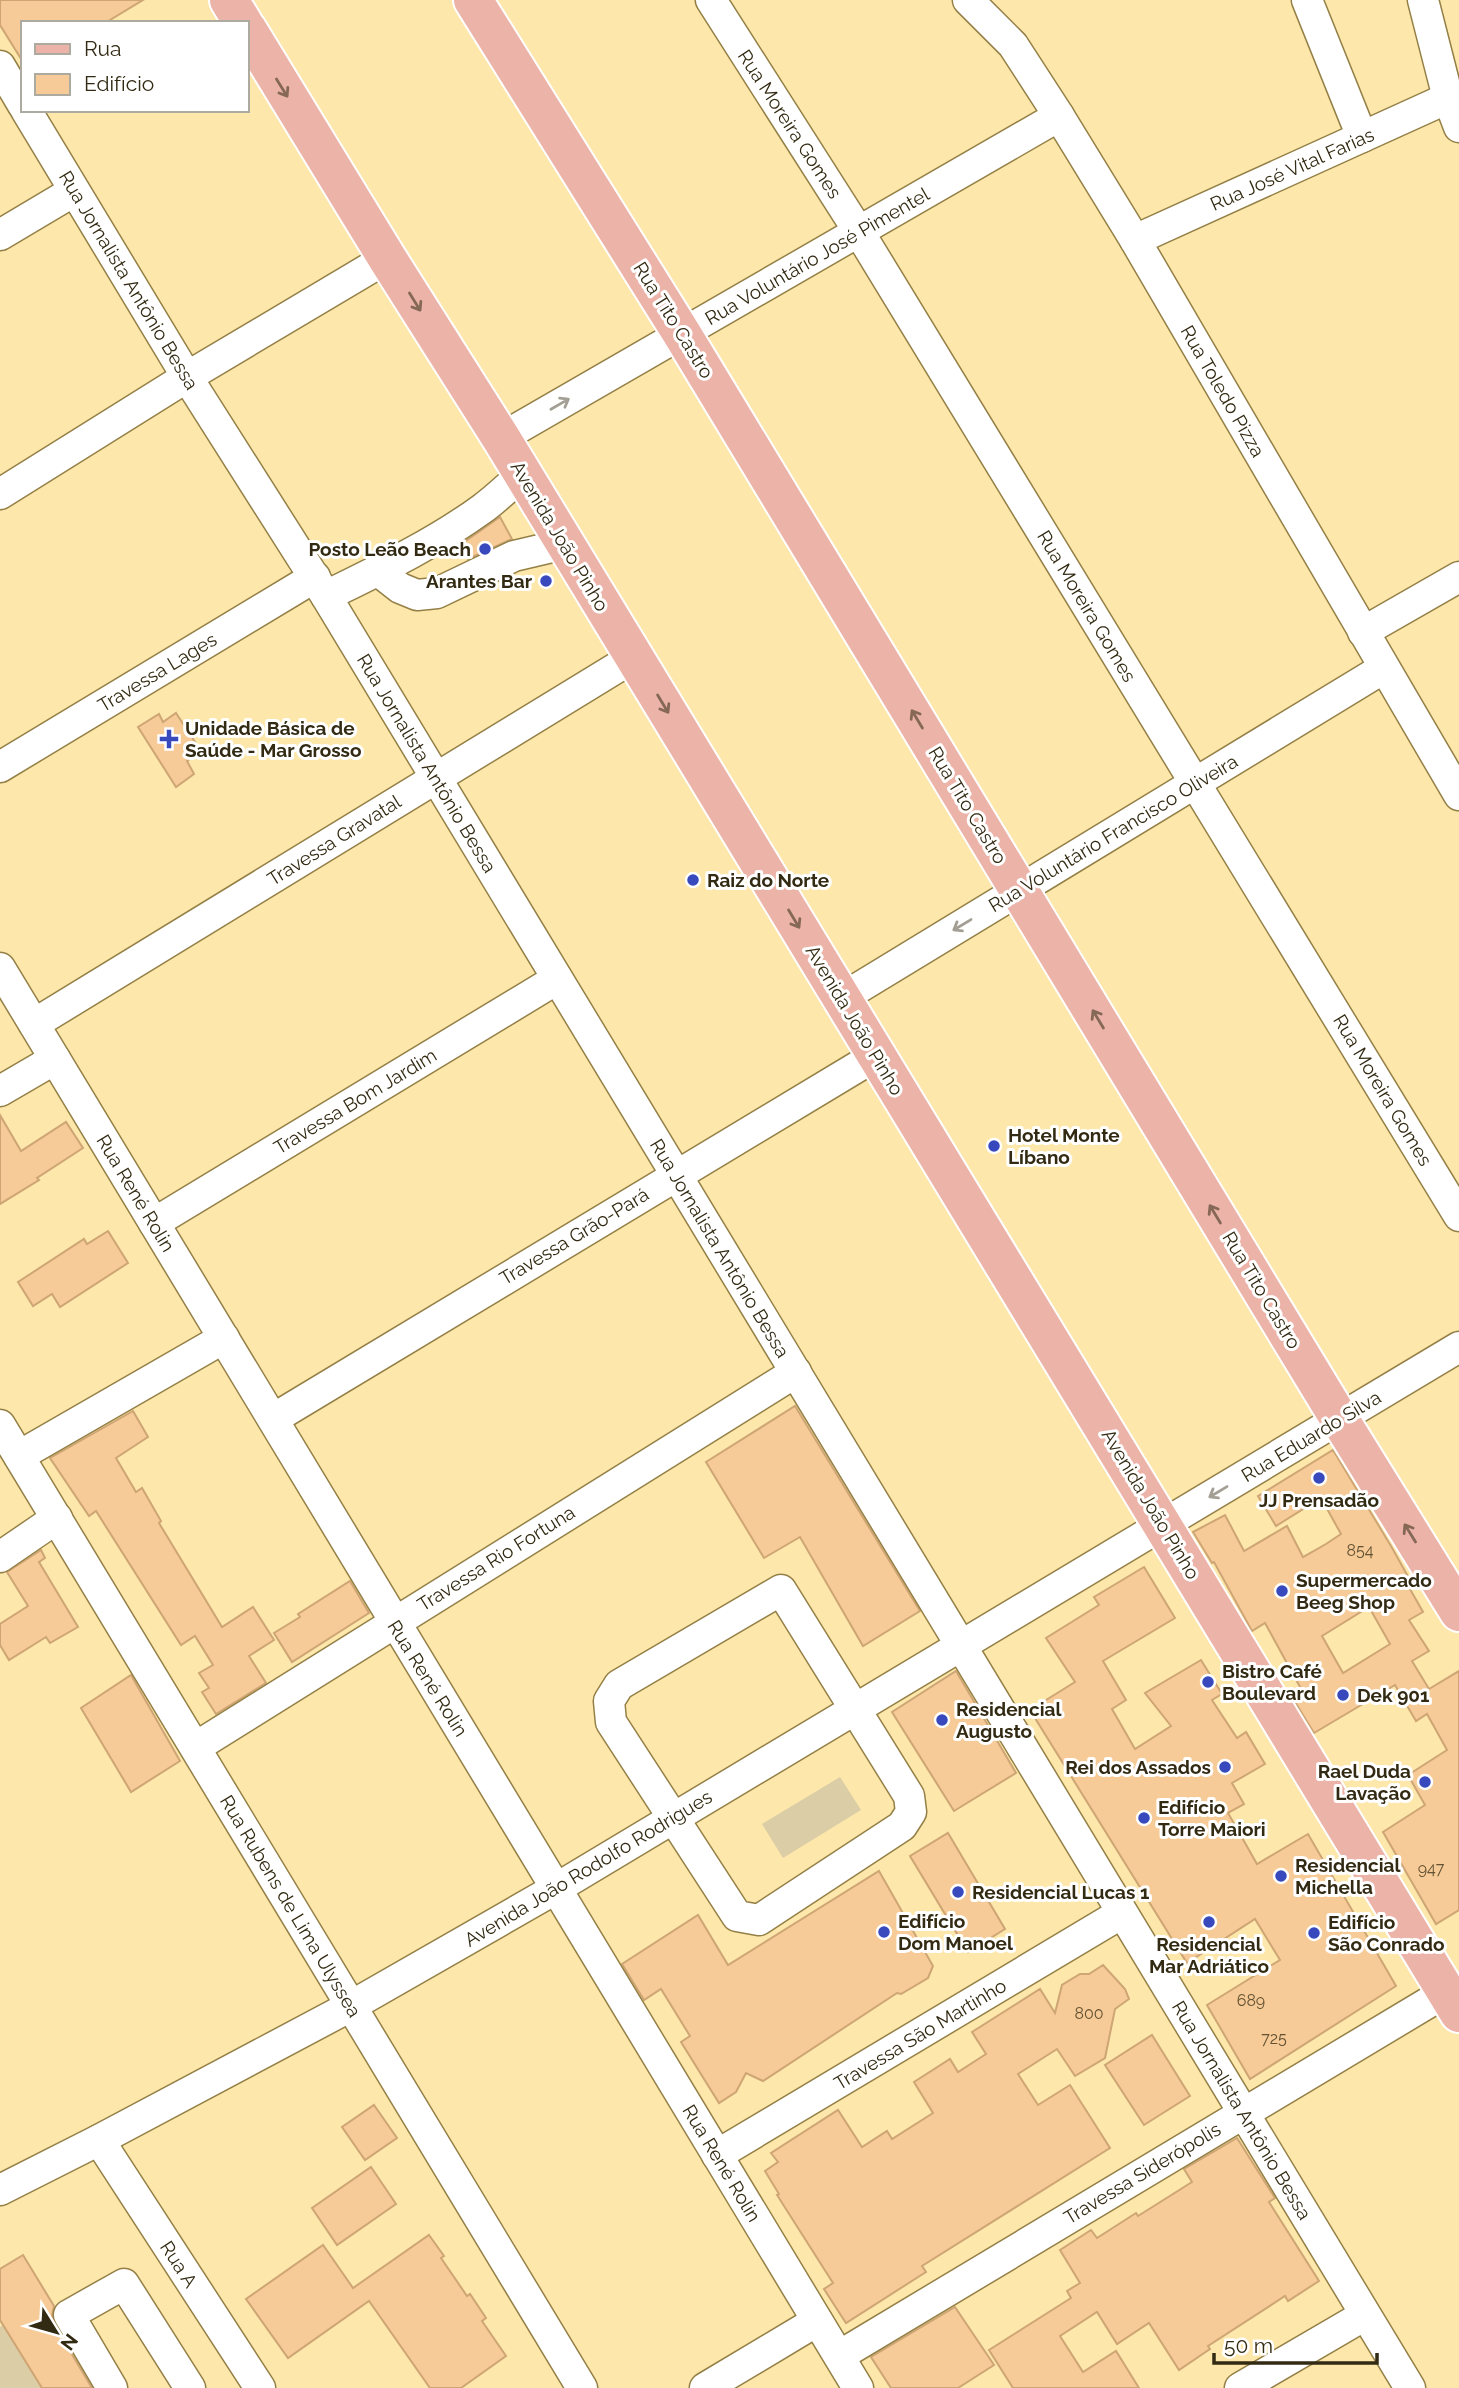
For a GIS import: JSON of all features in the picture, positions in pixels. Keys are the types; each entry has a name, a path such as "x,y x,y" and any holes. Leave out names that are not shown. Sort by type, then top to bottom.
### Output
{"main road":[{"path":"229,0 242,21"},
{"name":"Rua Tito Castro","path":"474,0 682,334 1459,1612"},
{"name":"Avenida João Pinho","path":"248,31 523,474 1452,2003"}],"street":[{"name":"Rua Moreira Gomes","path":"710,0 859,232 1459,1216"},
{"name":"Rua Toledo Pizza","path":"968,0 1013,45 1059,116 1135,240 1459,795"},
{"path":"1307,0 1362,137"},
{"path":"1423,0 1448,98 1459,127"},
{"path":"0,66 21,101"},
{"name":"Rua José Vital Farias","path":"1135,240 1448,98"},
{"name":"Rua Jornalista Antônio Bessa","path":"27,112 187,377 320,586 1410,2388"},
{"name":"Rua Voluntário José Pimentel","path":"501,438 1059,116"},
{"path":"0,235 74,191"},
{"path":"0,494 187,377 387,258"},
{"name":"Travessa Lages","path":"0,767 320,586 377,570 474,514 523,474"},
{"path":"377,570 400,588 417,596 437,593 514,556 565,544"},
{"path":"1363,632 1459,577"},
{"name":"Travessa Gravatal","path":"34,1024 634,657"},
{"name":"Rua Voluntário Francisco Oliveira","path":"842,998 1384,668"},
{"name":"Rua René Rolin","path":"0,968 858,2388"},
{"name":"Travessa Bom Jardim","path":"154,1223 557,979"},
{"name":"Travessa Grão-Pará","path":"273,1419 877,1055"},
{"path":"0,1091 55,1059"},
{"path":"19,1456 224,1338"},
{"name":"Rua Eduardo Silva","path":"1163,1525 1459,1346"},
{"name":"Travessa Rio Fortuna","path":"196,1746 796,1372"},
{"name":"Rua Rubens de Lima Ulyssea","path":"0,1424 582,2388"},
{"path":"0,1557 57,1518"},
{"name":"Avenida João Rodolfo Rodrigues","path":"0,2190 351,2006 557,1888 1163,1525"},
{"path":"781,1590 909,1796 911,1812 902,1826 759,1920 737,1916 674,1818 611,1722 609,1701 620,1685 781,1590"},
{"name":"Travessa São Martinho","path":"717,2155 1122,1913"},
{"name":"Travessa Siderópolis","path":"839,2356 1242,2112 1452,2003"},
{"name":"Rua A","path":"99,2140 260,2388"},
{"path":"112,2388 69,2315 124,2284 190,2388"},
{"path":"1240,2388 1365,2315"},
{"path":"705,2388 817,2321"}],"shaded area":[{"path":"840,1777 861,1810 783,1858 762,1824"},
{"path":"3,2325 42,2388 0,2388 0,2327"}],"building":[{"path":"0,0 143,0 108,21 21,21 21,59 0,25"},
{"path":"500,517 512,539 468,559 460,545"},
{"name":"Unidade Básica de Saúde - Mar Grosso","path":"176,713 201,751 187,761 194,774 176,787 138,727 159,714 163,722"},
{"path":"0,1115 21,1151 66,1122 83,1148 0,1204"},
{"path":"108,1231 128,1263 60,1307 52,1294 33,1306 18,1282 84,1239 87,1244"},
{"path":"795,1406 920,1611 863,1646 800,1537 764,1558 706,1462"},
{"path":"133,1411 148,1437 116,1458 136,1492 142,1488 161,1521 159,1523 222,1627 253,1607 274,1640 249,1656 266,1683 216,1714 202,1692 209,1688 199,1673 213,1665 195,1636 181,1645 96,1511 89,1516 50,1458"},
{"path":"1333,1450 1410,1580 1406,1582 1423,1612 1409,1620 1429,1651 1412,1661 1429,1689 1459,1671 1459,1910 1436,1924 1383,1832 1425,1805 1408,1775 1447,1750 1427,1714 1416,1721 1395,1685 1314,1733 1295,1702 1305,1696 1265,1623 1252,1631 1214,1562 1212,1563 1193,1532 1225,1515 1244,1551 1287,1526 1303,1557 1341,1534 1321,1498 1276,1526 1258,1496","holes":["1369,1607 1390,1644 1343,1673 1322,1636"]},
{"path":"41,1550 45,1558 39,1562 78,1627 50,1643 46,1637 9,1660 0,1645 0,1624 28,1606 7,1572"},
{"path":"1144,1567 1175,1618 1103,1661 1126,1700 1112,1709 1135,1749 1171,1726 1145,1693 1201,1660 1222,1694 1212,1700 1237,1738 1246,1732 1265,1764 1232,1783 1244,1804 1228,1813 1257,1864 1308,1834 1396,1986 1250,2079 1207,2005 1280,1960 1255,1919 1187,1963 1030,1710 1075,1682 1046,1638 1099,1605 1094,1597"},
{"path":"350,1581 369,1613 292,1662 274,1633 300,1617 298,1614"},
{"path":"956,1671 1016,1773 954,1811 892,1712"},
{"path":"131,1675 180,1761 131,1792 81,1708"},
{"name":"Residencial Lucas 1","path":"948,1833 1005,1929 968,1952 910,1856"},
{"path":"879,1871 933,1966 928,1978 901,1994 897,1993 763,2081 746,2073 736,2092 719,2103 681,2042 690,2036 661,1989 644,2000 622,1964 698,1915 728,1965"},
{"path":"1103,1965 1125,1989 1129,1999 1115,2009 1105,2058 1075,2076 1057,2049 1018,2074 1038,2105 1070,2085 1110,2148 922,2266 926,2272 846,2323 824,2289 833,2283 777,2195 779,2194 765,2171 778,2162 771,2153 838,2110 862,2147 887,2131 892,2139 933,2113 914,2082 950,2059 958,2072 986,2054 972,2032 1040,1989 1055,2013 1062,1985"},
{"path":"1152,2035 1190,2096 1144,2125 1105,2065"},
{"path":"374,2105 397,2138 365,2160 342,2127"},
{"path":"1237,2138 1275,2198 1269,2202 1319,2281 1288,2301 1285,2296 1208,2346 1210,2349 1179,2370 1149,2323 1117,2344 1097,2312 1060,2336 1083,2372 1116,2351 1139,2388 1013,2388 989,2350 1071,2298 1067,2291 1080,2283 1060,2250 1091,2230 1097,2238 1192,2182 1184,2169"},
{"path":"371,2167 396,2204 337,2245 312,2208"},
{"path":"429,2235 467,2296 470,2294 486,2318 482,2321 506,2356 461,2388 430,2388 369,2301 288,2358 246,2299 323,2245 353,2288"},
{"path":"23,2255 54,2306 54,2324 92,2388 42,2388 0,2320 0,2269"},
{"path":"955,2307 994,2365 958,2388 891,2388 871,2357"}],"place":[{"name":"Posto Leão Beach","path":"485,549"},
{"name":"Arantes Bar","path":"546,581"},
{"name":"Unidade Básica de Saúde - Mar Grosso","path":"169,739"},
{"name":"Raiz do Norte","path":"693,880"},
{"name":"Hotel Monte Líbano","path":"994,1146"},
{"name":"JJ Prensadão","path":"1319,1478"},
{"name":"Supermercado Beeg Shop","path":"1282,1591"},
{"name":"Bistro Café Boulevard","path":"1208,1682"},
{"name":"Dek 901","path":"1343,1695"},
{"name":"Residencial Augusto","path":"942,1720"},
{"name":"Rei dos Assados","path":"1225,1767"},
{"name":"Rael Duda Lavação","path":"1425,1782"},
{"name":"Edifício Torre Maiori","path":"1144,1818"},
{"name":"Residencial Michella","path":"1281,1876"},
{"name":"Residencial Lucas 1","path":"958,1892"},
{"name":"Residencial Mar Adriático","path":"1209,1922"},
{"name":"Edifício Dom Manoel","path":"884,1932"},
{"name":"Edifício São Conrado","path":"1314,1933"}]}
